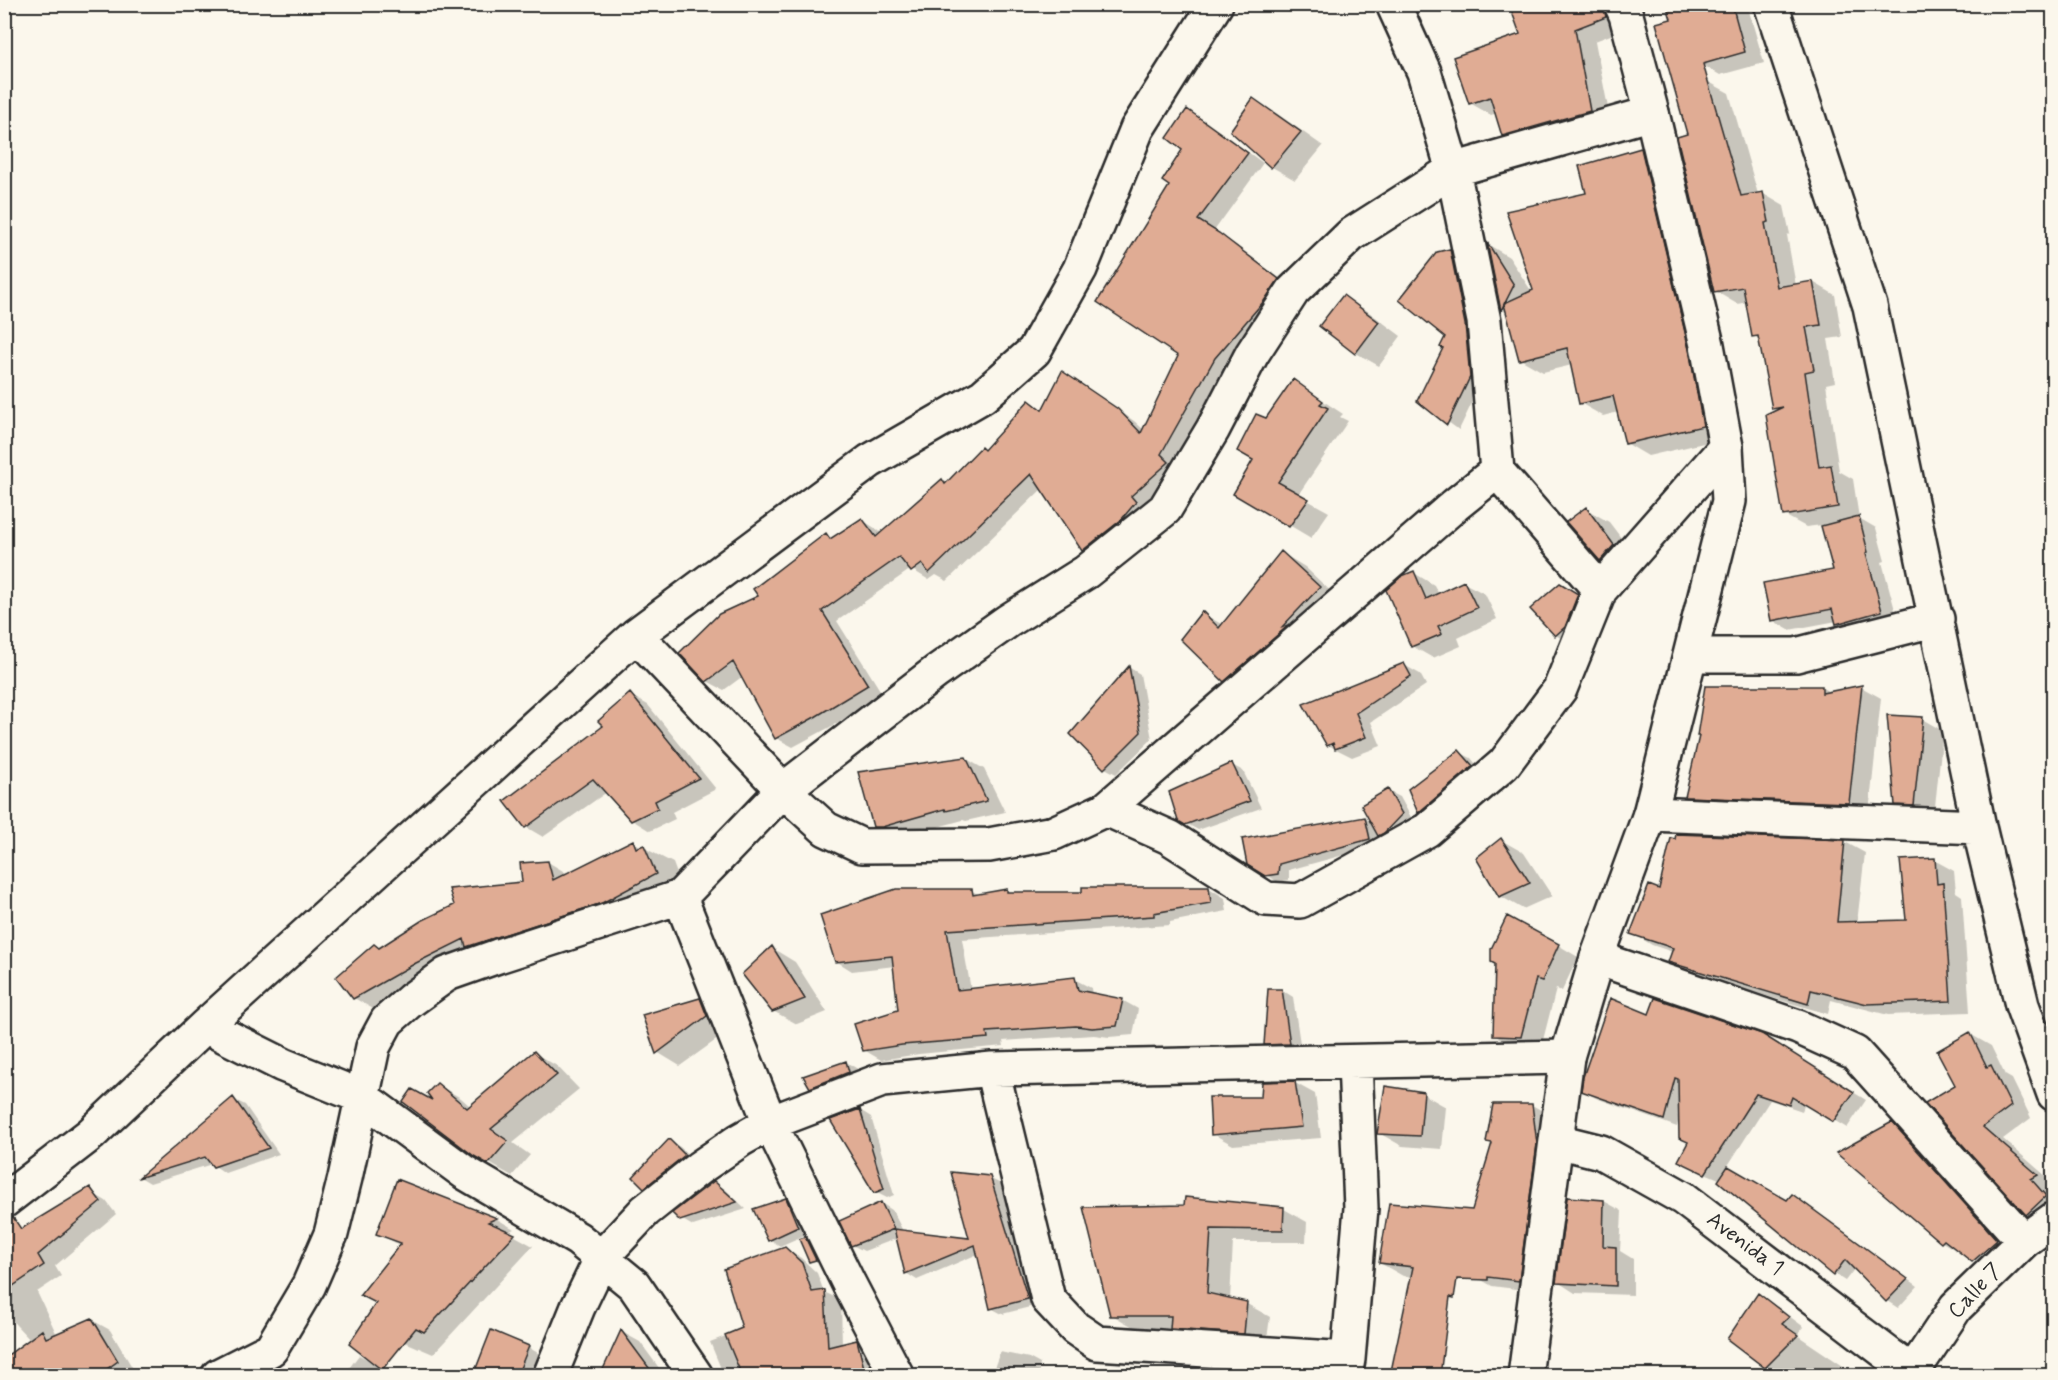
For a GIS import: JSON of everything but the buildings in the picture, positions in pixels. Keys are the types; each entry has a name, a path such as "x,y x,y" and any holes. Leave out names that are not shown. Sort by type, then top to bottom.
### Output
{"street":[{"path":"4,1201 91,1134 205,1026 636,636 870,461 983,396 1034,351 1080,269 1137,129 1216,4"},
{"path":"1394,4 1424,72 1453,170 1484,321 1497,471 1600,590"},
{"path":"1525,1376 1568,1057 1597,958 1650,814 1729,501 1726,447 1707,345 1652,113 1626,15 1621,4"},
{"path":"1771,4 1870,306 1979,827 2022,1005 2054,1094"},
{"path":"218,1376 270,1362 309,1285 331,1234 373,1047 387,1021 447,974 680,897 783,790 936,672 1008,621 1086,572 1165,509 1213,429 1252,354 1293,291 1351,235 1453,170 1652,113"},
{"path":"1106,808 1169,837 1266,899 1300,901 1427,830 1504,764 1560,689 1600,590 1726,447"},
{"path":"636,636 783,790 826,829 862,846 989,845 1054,833 1106,808 1430,526 1497,471"},
{"path":"1691,655 1796,655 1936,619"},
{"path":"1650,814 1979,827"},
{"path":"680,897 770,1123 897,1376"},
{"path":"1597,958 1798,1026 1855,1053 2024,1240"},
{"path":"205,1026 283,1065 362,1097 464,1172 578,1239 634,1286 696,1376"},
{"path":"550,1376 578,1307 602,1257 645,1211 699,1168 770,1123 882,1080 992,1070 1568,1057"},
{"path":"992,1070 1048,1299 1075,1328 1097,1343 1347,1367 1361,1208 1355,1062"},
{"name":"Avenida 1","path":"1557,1141 1601,1152 1683,1198 1913,1374"},
{"name":"Calle 7","path":"1913,1374 1956,1307 2024,1240 2054,1219"}]}
